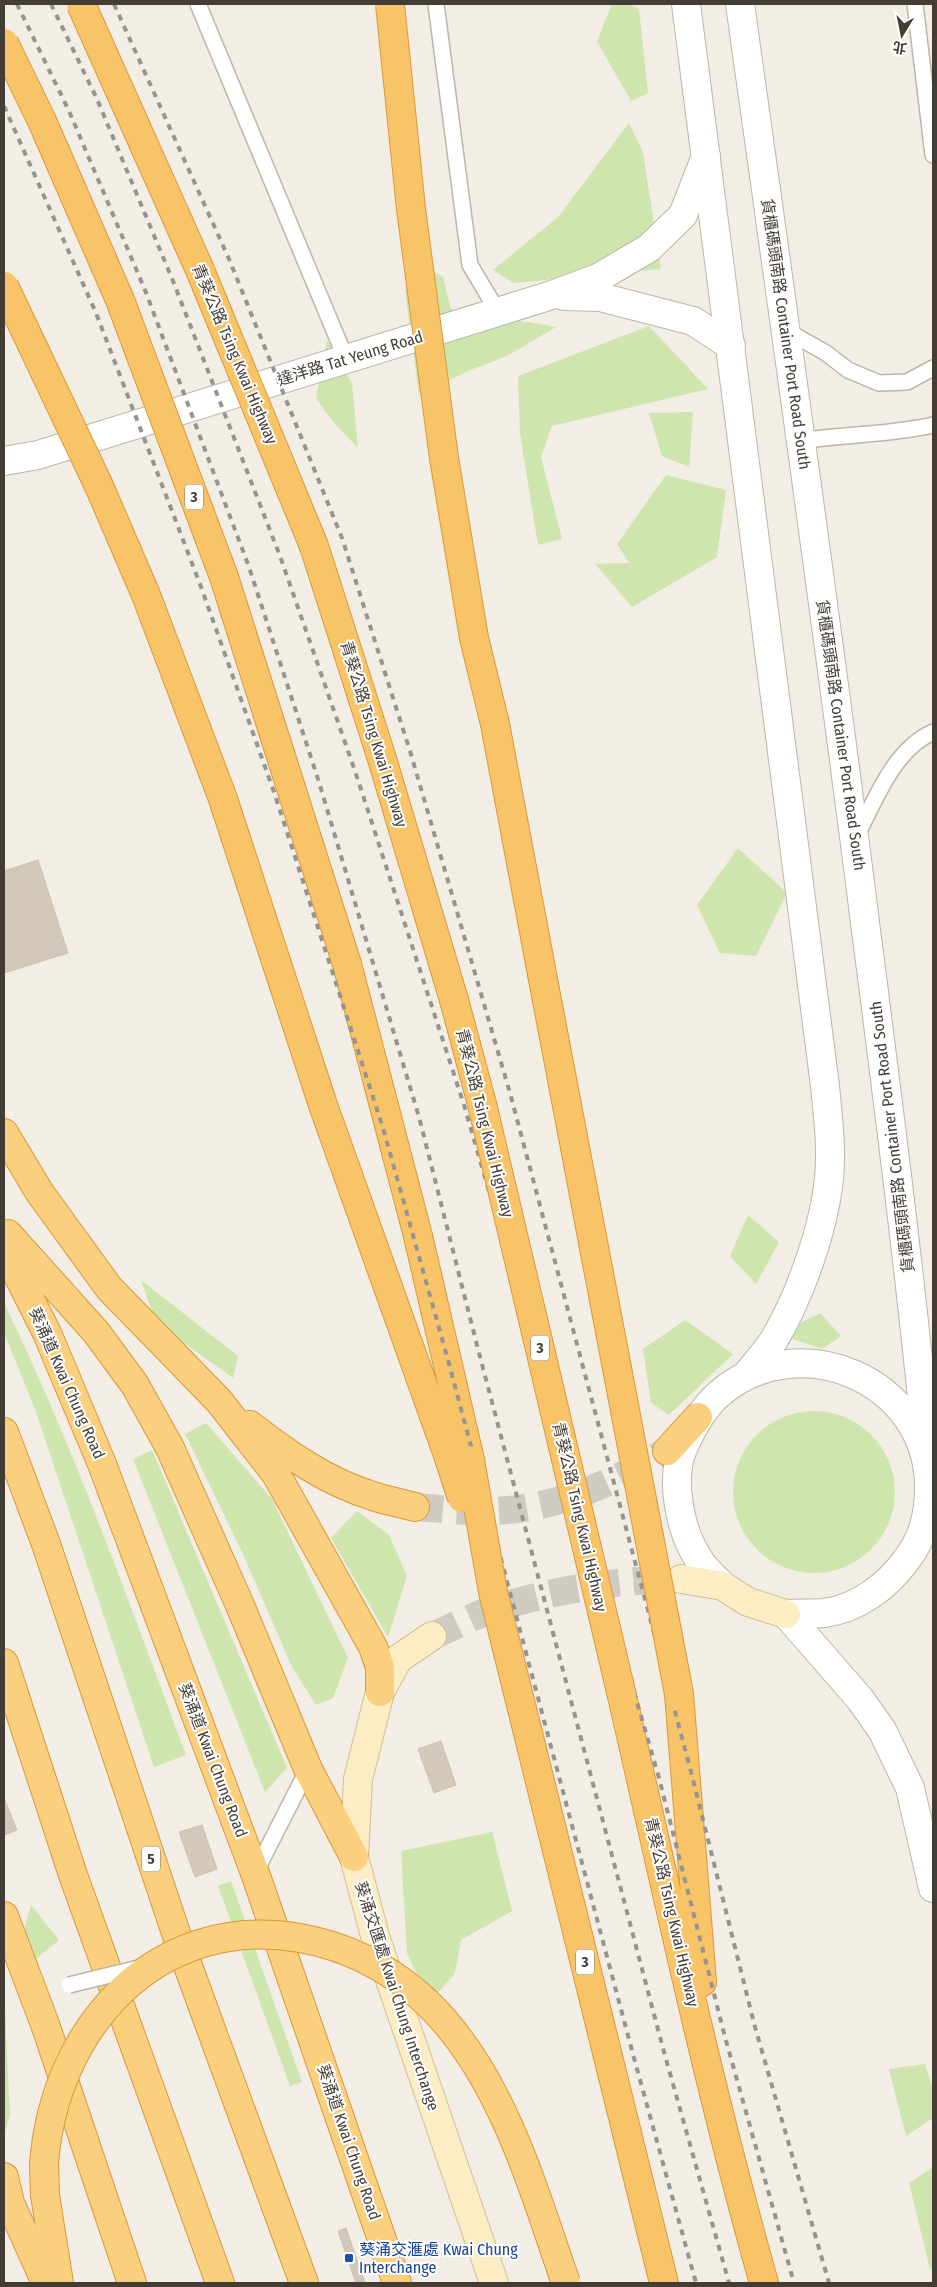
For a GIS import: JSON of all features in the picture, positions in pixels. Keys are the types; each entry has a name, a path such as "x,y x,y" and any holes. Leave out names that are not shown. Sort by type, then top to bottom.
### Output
{"highway":[{"name":"青葵公路 Tsing Kwai Highway","path":"80,4 200,270 314,546 383,762 454,1000 482,1104 710,2079 735,2180 764,2283"},
{"path":"390,4 403,136 428,348 457,541 474,638 495,724 678,1694 710,2079"},
{"name":"3","path":"4,43 42,121 120,300 224,577 347,964 418,1236 477,1493 493,1592 664,2283"},
{"path":"4,286 51,384 146,595 206,752 322,1105 446,1449 493,1592"},
{"path":"4,1133 40,1193 109,1288 219,1402 276,1474 373,1647 380,1667 380,1692"},
{"path":"4,1230 96,1332 135,1386 153,1417 170,1448 239,1603 308,1769 354,1857"},
{"name":"葵涌道 Kwai Chung Road","path":"4,1248 47,1333 102,1464 255,1872 397,2283"},
{"path":"219,1402 285,1453 330,1479 372,1496 414,1507"},
{"path":"667,1451 698,1417"},
{"name":"5","path":"4,1432 46,1544 177,1936 304,2283"},
{"path":"4,1663 73,1875 220,2283"},
{"path":"4,1916 22,1960 132,2283"},
{"path":"60,2283 45,2195 45,2142 54,2102 80,2040 134,1979 158,1964 208,1940 255,1933 286,1936 344,1949 397,1977 422,1998 447,2026 472,2060 492,2093 518,2150 566,2283"},
{"path":"4,2177 10,2203 46,2283"}],"main road":[{"path":"681,1579 723,1586 748,1602 786,1614"},
{"name":"葵涌交匯處 Kwai Chung Interchange","path":"432,1636 398,1659 380,1692 358,1779 354,1857 375,1936 494,2283"}],"street":[{"path":"686,4 825,1086 830,1146 825,1208 814,1248 793,1301 774,1340 746,1376"},
{"name":"貨櫃碼頭南路 Container Port Road South","path":"740,4 787,331 855,839 914,1322 929,1468"},
{"name":"達洋路 Tat Yeung Road","path":"4,461 38,455 552,295 598,278 649,248 683,215 706,156"},
{"name":"達洋路 Tat Yeung Road","path":"552,295 600,297 640,306 692,321 731,346"},
{"path":"723,1586 698,1559 682,1525 676,1488 682,1451 698,1417 719,1394 746,1376 781,1364 819,1363 856,1373 887,1394 912,1422 922,1444 929,1468 931,1520 918,1544 895,1576 863,1600 825,1613 786,1614"},
{"path":"786,1614 860,1699 882,1730 910,1788 933,1888"}],"lane":[{"path":"198,4 346,359"},
{"path":"436,4 470,265 498,312"},
{"path":"914,4 933,155"},
{"path":"787,331 826,353 848,370 879,383 906,382 933,368"},
{"path":"801,441 836,436 884,433 933,425"},
{"path":"855,839 890,772 909,749 933,732"},
{"path":"255,1872 308,1769"},
{"path":"69,1985 158,1964"}],"green space":[{"path":"612,4 629,4 639,9 648,93 631,101 597,41"},
{"path":"629,123 643,152 661,269 514,283 493,270 558,217"},
{"path":"411,258 443,277 451,309 556,327 507,356 468,371 419,395 405,291"},
{"path":"649,326 708,389 552,426 541,457 562,539 538,545 520,434 518,376"},
{"path":"327,340 352,383 358,448 333,422 316,398"},
{"path":"693,412 689,467 662,456 649,413"},
{"path":"666,475 726,490 717,557 632,607 595,564 629,563 617,544"},
{"path":"738,848 787,893 756,956 720,953 697,905"},
{"path":"748,1215 779,1242 756,1284 730,1256"},
{"path":"141,1280 238,1356 233,1378 156,1323"},
{"path":"4,1303 78,1470 186,1755 154,1767 35,1409 4,1333"},
{"path":"820,1313 841,1336 822,1349 778,1334"},
{"path":"685,1320 733,1354 669,1415 651,1403 643,1349"},
{"path":"822,1411 838,1414 852,1420 877,1441 886,1454 892,1468 895,1492 894,1508 886,1530 865,1555 852,1564 838,1570 806,1573 790,1570 776,1564 751,1543 742,1530 736,1516 733,1484 736,1468 742,1454 763,1429 776,1420 790,1414"},
{"path":"206,1423 272,1499 348,1658 333,1698 316,1705 292,1667 242,1552 185,1434"},
{"path":"152,1450 287,1768 265,1792 133,1459"},
{"path":"357,1511 389,1535 407,1576 388,1637 331,1538"},
{"path":"492,1832 512,1911 461,1940 455,1973 430,2002 407,1953 401,1851"},
{"path":"231,1881 302,2082 290,2086 218,1886"},
{"path":"31,1905 59,1940 36,1959 21,1939"},
{"path":"4,1991 10,2115 4,2135"},
{"path":"925,2064 933,2089 933,2118 906,2136 889,2069"},
{"path":"933,2167 933,2269 930,2269 909,2183"}],"building":[{"path":"38,860 68,953 4,973 4,871"},
{"path":"441,1741 456,1785 434,1793 418,1749"},
{"path":"4,1798 17,1830 4,1835"},
{"path":"202,1825 217,1869 195,1877 179,1832"},
{"path":"346,2228 365,2283 356,2283 338,2231"}],"tunnel":[{"path":"415,1507 465,1511 499,1511 550,1503 598,1487 667,1451"},
{"path":"432,1636 488,1611 535,1597 631,1581 680,1579"}],"railway":[{"path":"17,4 69,111 145,290 249,567 318,779 419,1117 479,1353 664,2052 729,2283"},
{"path":"51,4 97,99 173,281 280,556 355,771 464,1105 659,1778 725,2037 794,2283"},
{"path":"114,4 229,259 342,538 410,751 510,1093 690,1768 755,2027 829,2283"},
{"path":"4,106 96,313 200,584 274,792 383,1128 448,1360 696,2283"}],"place":[{"name":"葵涌交滙處 Kwai Chung Interchange","path":"349,2258"}]}
